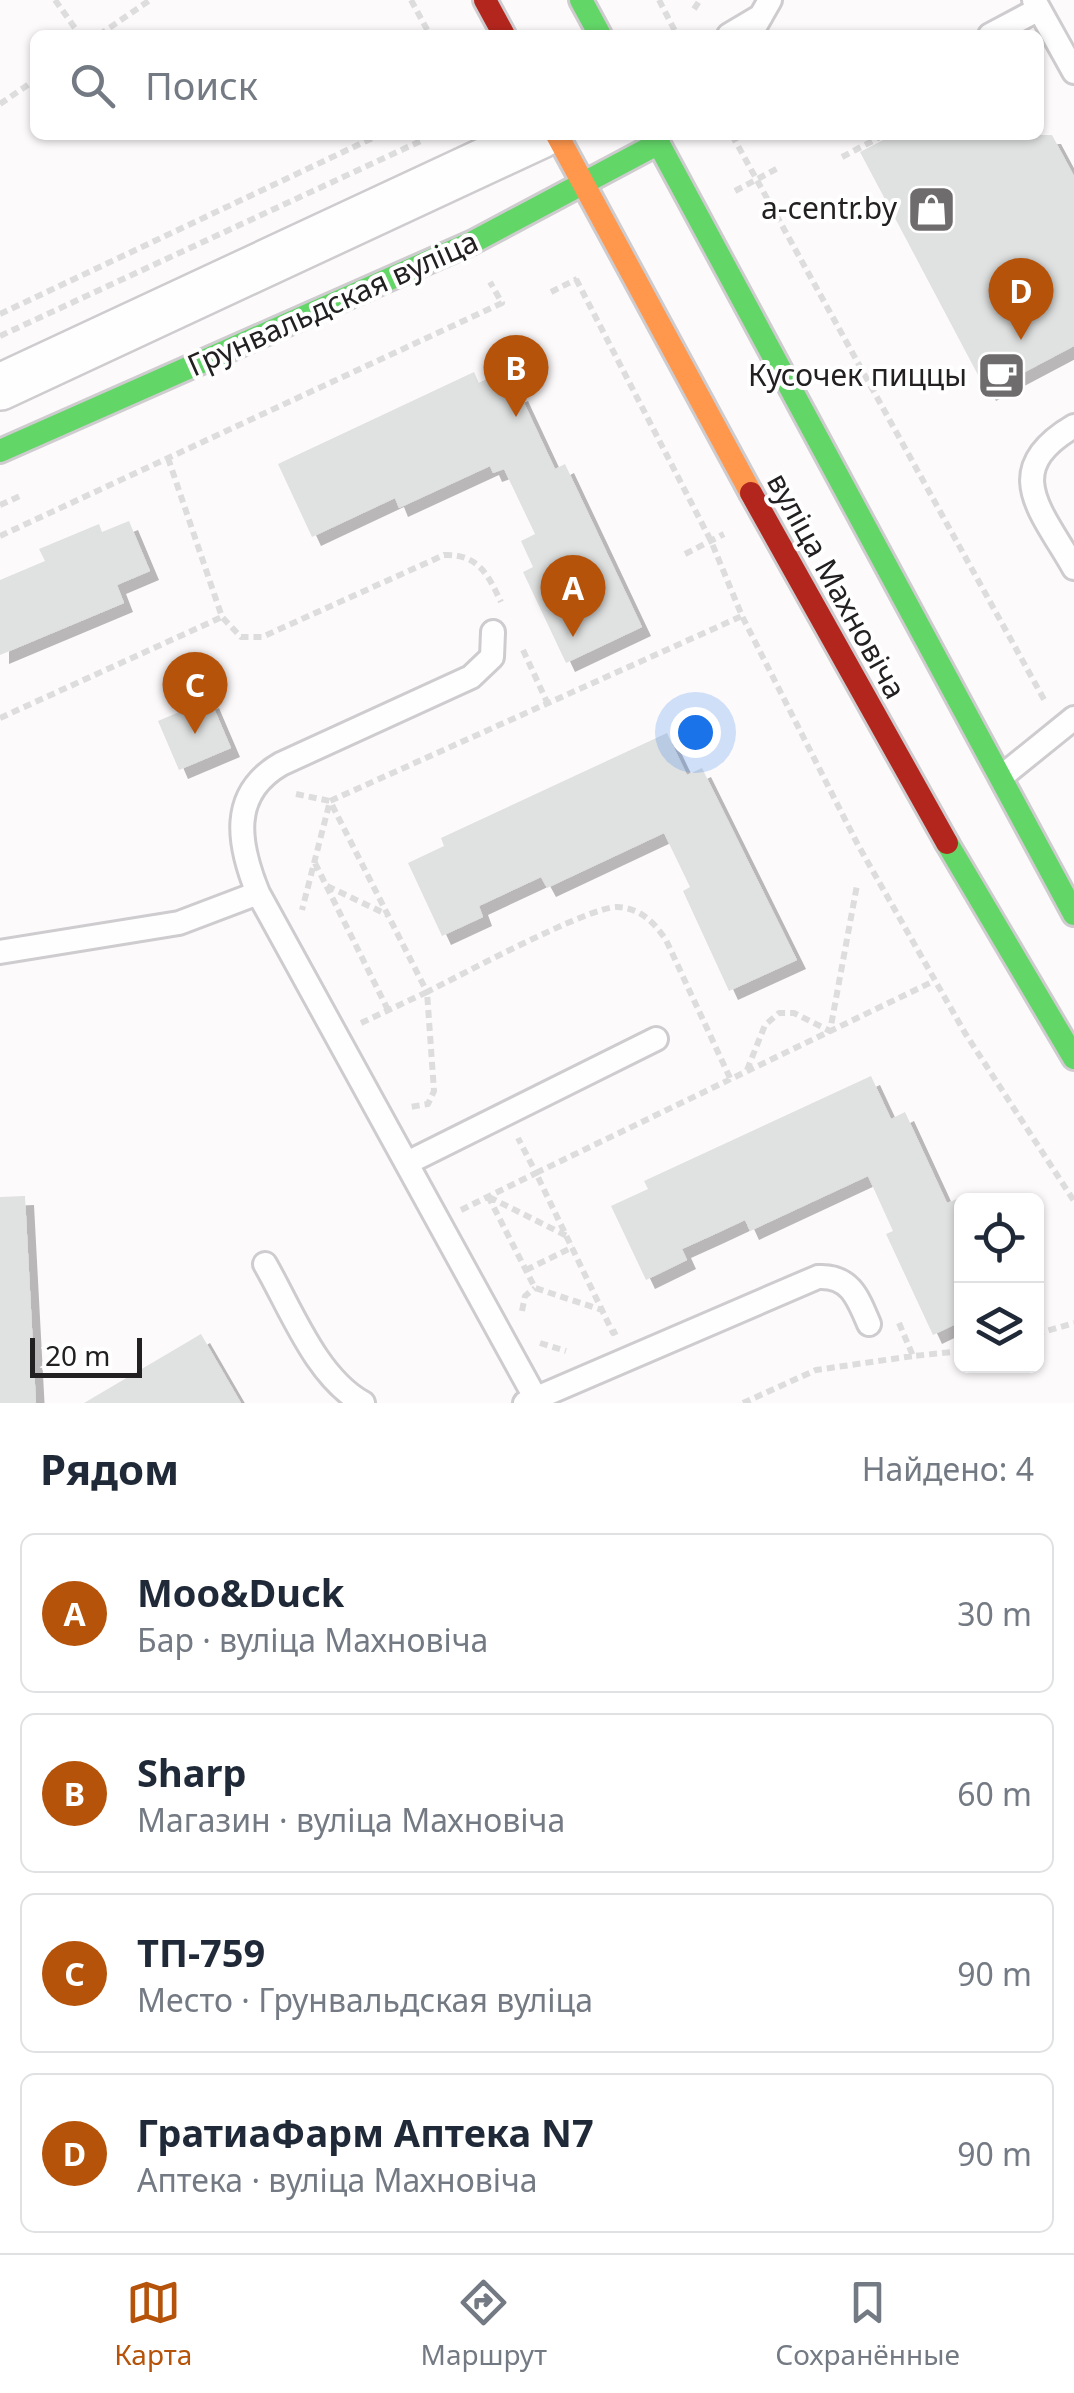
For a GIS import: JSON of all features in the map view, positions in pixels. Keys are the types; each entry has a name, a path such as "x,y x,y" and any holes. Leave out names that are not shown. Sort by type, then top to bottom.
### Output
{"main road":[{"path":"485,0 501,30"},
{"path":"581,0 597,30"},
{"name":"вуліца Махновіча","path":"559,140 869,710 1074,1058"},
{"name":"Грунвальдская вуліца","path":"0,451 473,242 584,185 658,140"},
{"name":"вуліца Махновіча","path":"662,140 998,780 1074,914"}],"street":[{"name":"Грунвальдская вуліца","path":"1,382 530,140"}],"lane":[{"path":"998,30 1037,4 1074,72"},
{"path":"738,30 760,17"},
{"path":"1074,426 1041,448 1030,478 1036,502 1074,568"},
{"path":"494,632 492,657 471,678 281,764 257,781 248,794 240,826 246,864 258,893 407,1164 530,1401 818,1276 836,1278 851,1288 869,1324"},
{"path":"998,780 1067,723"},
{"path":"0,952 179,924 258,893"},
{"path":"407,1164 656,1039"},
{"path":"265,1264 326,1369 363,1403"}],"path":[{"path":"55,0 76,30"},
{"path":"106,30 150,0"},
{"path":"412,0 427,30"},
{"path":"659,0 675,30"},
{"path":"694,9 700,0"},
{"path":"0,104 30,83"},
{"path":"0,314 368,140"},
{"path":"0,336 416,140"},
{"path":"735,140 1067,723"},
{"path":"842,157 874,140"},
{"path":"734,192 780,167"},
{"path":"552,292 585,274"},
{"path":"576,279 711,540 742,616 858,845 934,981 1074,1201"},
{"path":"0,536 502,303 492,281"},
{"path":"168,458 222,617 241,637 262,636 444,555 464,557 482,566 502,606"},
{"path":"288,796 301,792 330,801 742,616"},
{"path":"0,718 222,617"},
{"path":"517,638 547,702"},
{"path":"302,911 330,801"},
{"path":"330,801 427,992 434,1091 422,1108 404,1102"},
{"path":"314,862 388,1010"},
{"path":"830,1031 857,885"},
{"path":"326,886 388,915"},
{"path":"292,895 310,927"},
{"path":"361,1023 593,913 630,909 652,920 666,940 730,1078"},
{"path":"438,1222 934,981"},
{"path":"353,1007 370,1038"},
{"path":"748,1070 765,1025 779,1013 794,1014 830,1031"},
{"path":"506,1115 614,1332"},
{"path":"488,1196 567,1236"},
{"path":"488,1196 536,1288 602,1310"},
{"path":"526,1270 572,1246"},
{"path":"524,1317 525,1296 536,1288"},
{"path":"894,1312 913,1356"},
{"path":"596,1340 632,1324"},
{"path":"1044,1332 1074,1324"},
{"path":"536,1338 554,1351 580,1348"},
{"path":"743,1403 816,1370 954,1351"}],"building":[{"path":"1044,135 1052,135 1074,176 1074,346 987,392 860,152 883,140 1044,140"},
{"path":"474,372 479,383 495,375 506,398 519,392 555,469 565,464 642,627 566,663 523,572 533,567 521,541 535,534 504,469 493,473 490,466 399,508 395,498 312,537 278,464"},
{"path":"129,521 150,571 117,585 124,603 0,655 0,580 45,561 39,549 99,524 102,532"},
{"path":"210,699 231,748 179,770 158,721"},
{"path":"667,733 687,775 702,768 797,960 729,991 683,891 690,887 664,833 547,888 541,877 479,906 483,917 442,936 408,863 444,846 441,838"},
{"path":"871,1076 891,1119 905,1112 947,1203 954,1200 954,1325 933,1335 886,1234 893,1231 868,1176 750,1231 745,1220 682,1249 687,1260 646,1280 611,1206 648,1189 644,1181"},
{"path":"25,1196 36,1403 0,1403 0,1197"},
{"path":"201,1334 241,1403 84,1403"}],"traffic: fast":[{"path":"581,0 597,30"},
{"path":"657,140 1074,914"},
{"path":"0,451 473,242 659,143"},
{"path":"947,843 1074,1058"}],"traffic: slow":[{"path":"560,140 751,493"}],"traffic: jam":[{"path":"485,0 501,30"},
{"path":"751,493 947,843"}],"place":[{"name":"a-centr.by","path":"932,209"},
{"name":"ГратиаФарм Аптека N7","path":"1021,340"},
{"name":"Кусочек пиццы","path":"1002,376"},
{"name":"Sharp","path":"516,417"},
{"name":"Моо&Duck","path":"573,637"},
{"name":"ТП-759","path":"195,734"}]}
